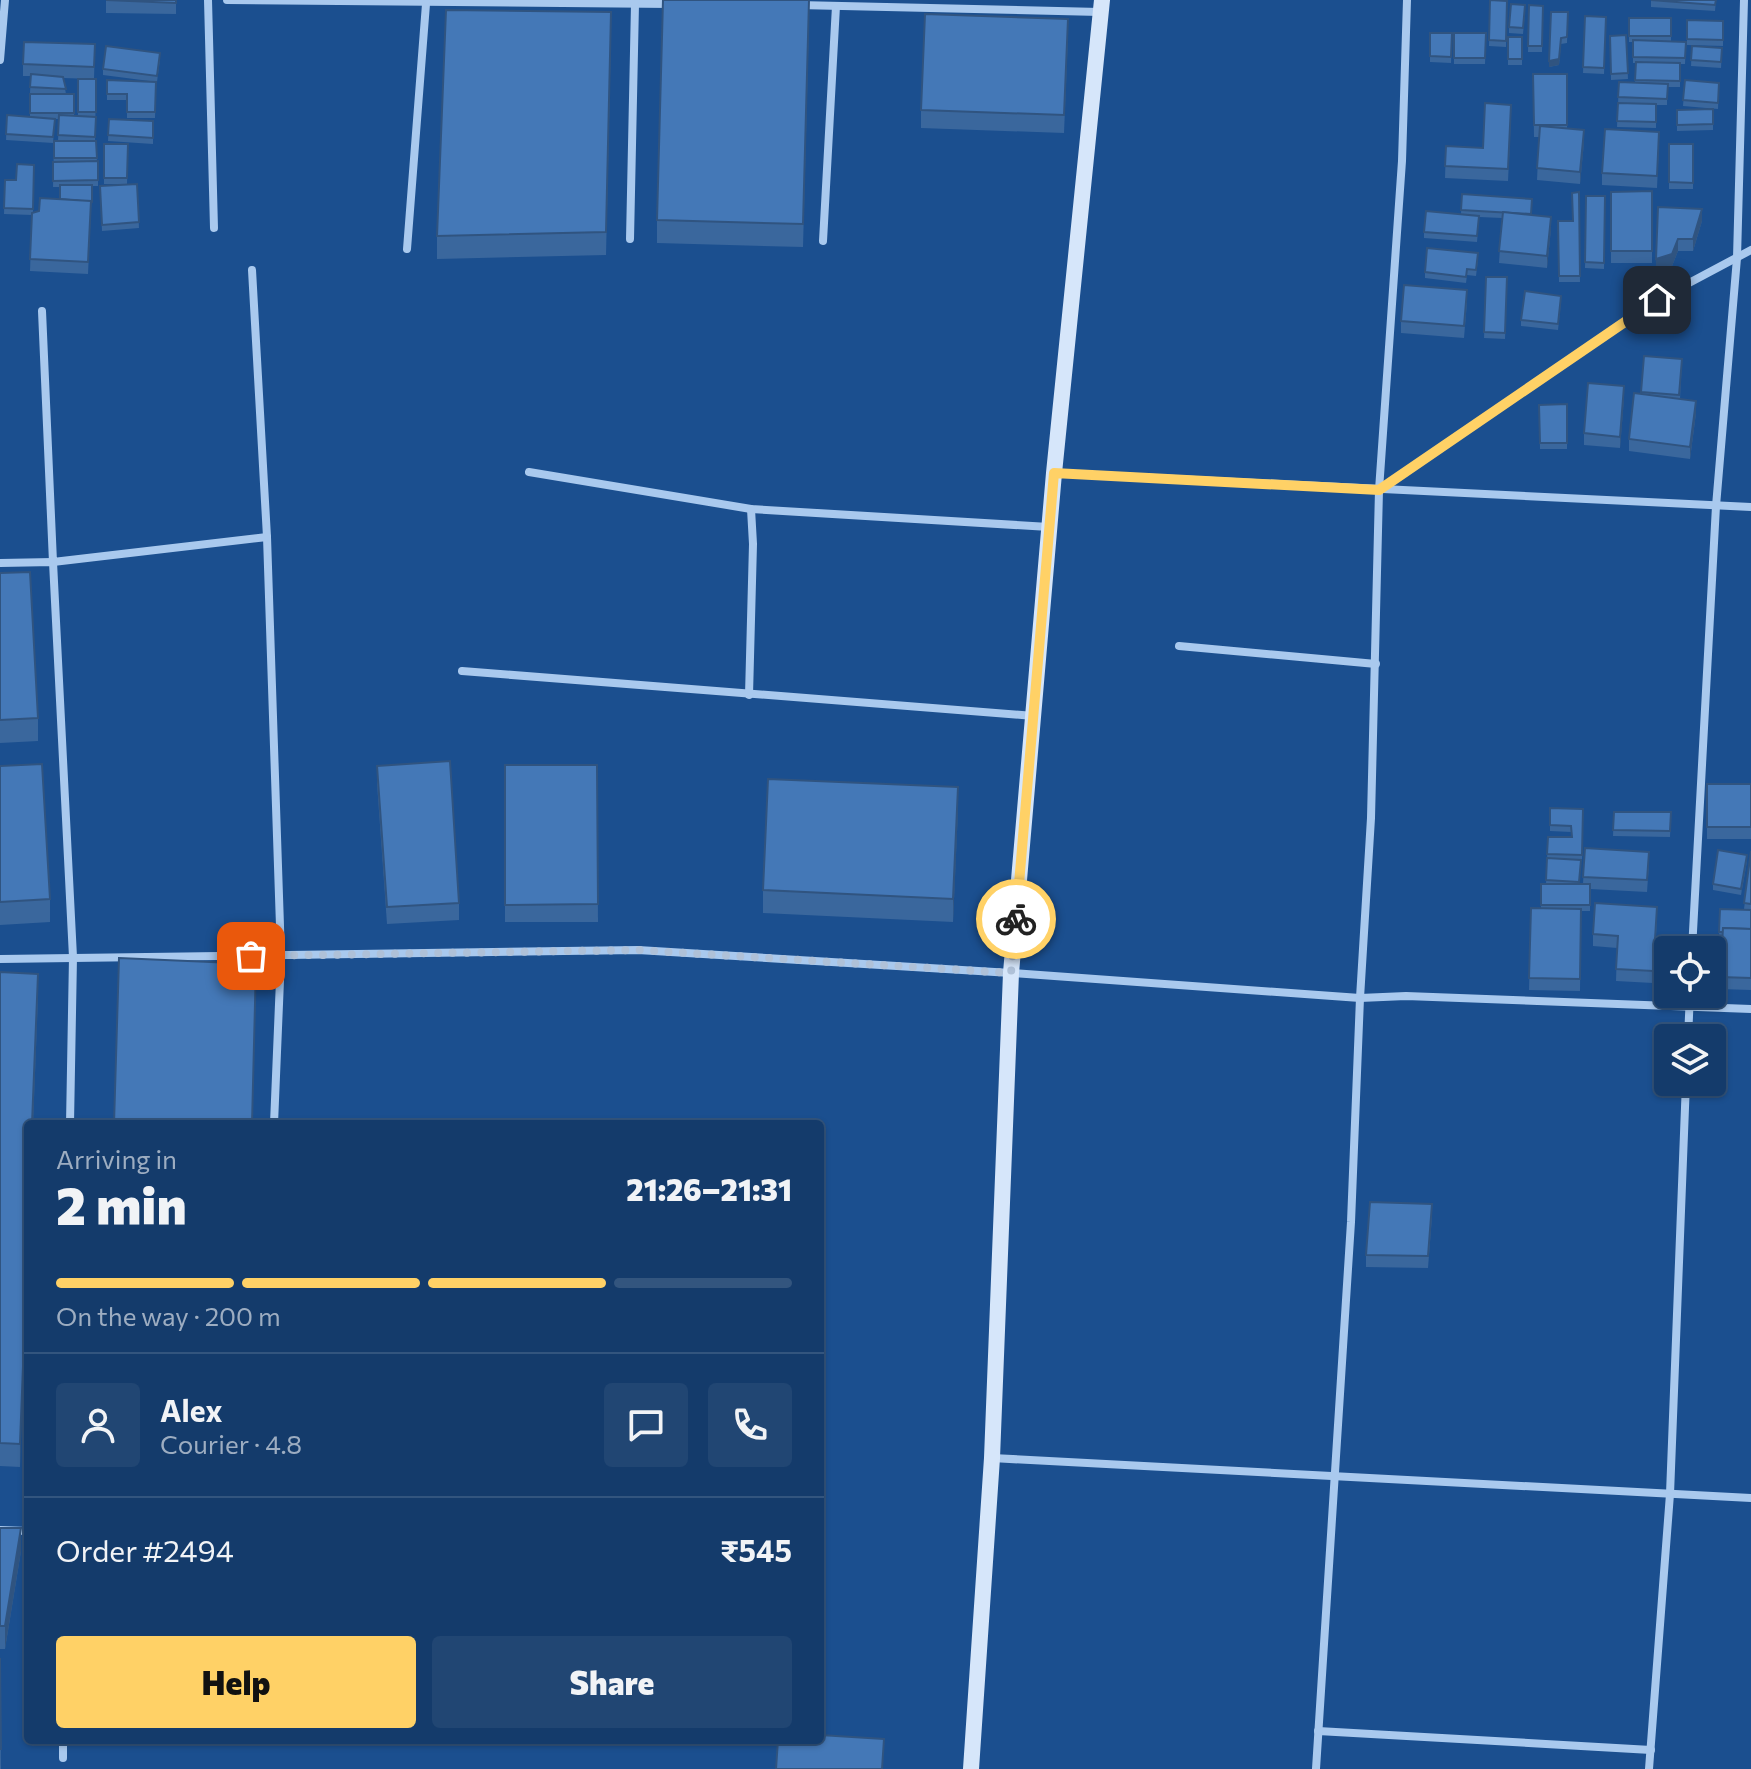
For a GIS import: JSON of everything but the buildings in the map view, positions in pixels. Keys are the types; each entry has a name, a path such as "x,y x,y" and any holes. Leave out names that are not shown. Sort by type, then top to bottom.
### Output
{"street":[{"path":"0,60 5,0"},
{"path":"208,0 214,228"},
{"path":"227,0 678,4"},
{"path":"1316,1769 1351,1222 1371,818 1379,490 1402,161 1407,0"},
{"path":"1693,936 1716,506 1737,258 1744,0"},
{"path":"407,249 426,4"},
{"path":"630,239 635,4"},
{"path":"788,5 1102,6 1054,473 1011,973 992,1458 971,1769"},
{"path":"823,241 836,6"},
{"path":"1379,490 1657,300 1751,250"},
{"path":"252,270 267,537 281,956 274,1120"},
{"path":"42,311 73,957 70,1120"},
{"path":"529,472 751,509 1049,527"},
{"path":"1054,473 1751,507"},
{"path":"749,695 751,509"},
{"path":"0,563 53,562 267,537"},
{"path":"1179,646 1376,664"},
{"path":"462,671 1035,716"},
{"path":"0,959 638,950 1360,998 1422,997 1654,1005"},
{"path":"1726,1008 1751,1009"},
{"path":"1649,1769 1670,1494 1685,1096"},
{"path":"992,1458 1751,1498"},
{"path":"0,1530 24,1531"},
{"path":"1318,1731 1651,1750"},
{"path":"63,1744 63,1758"}],"way so far":[{"path":"251,956 638,950 1011,973 1016,919"}],"route":[{"path":"1016,919 1054,473 1379,490 1657,300"}]}
